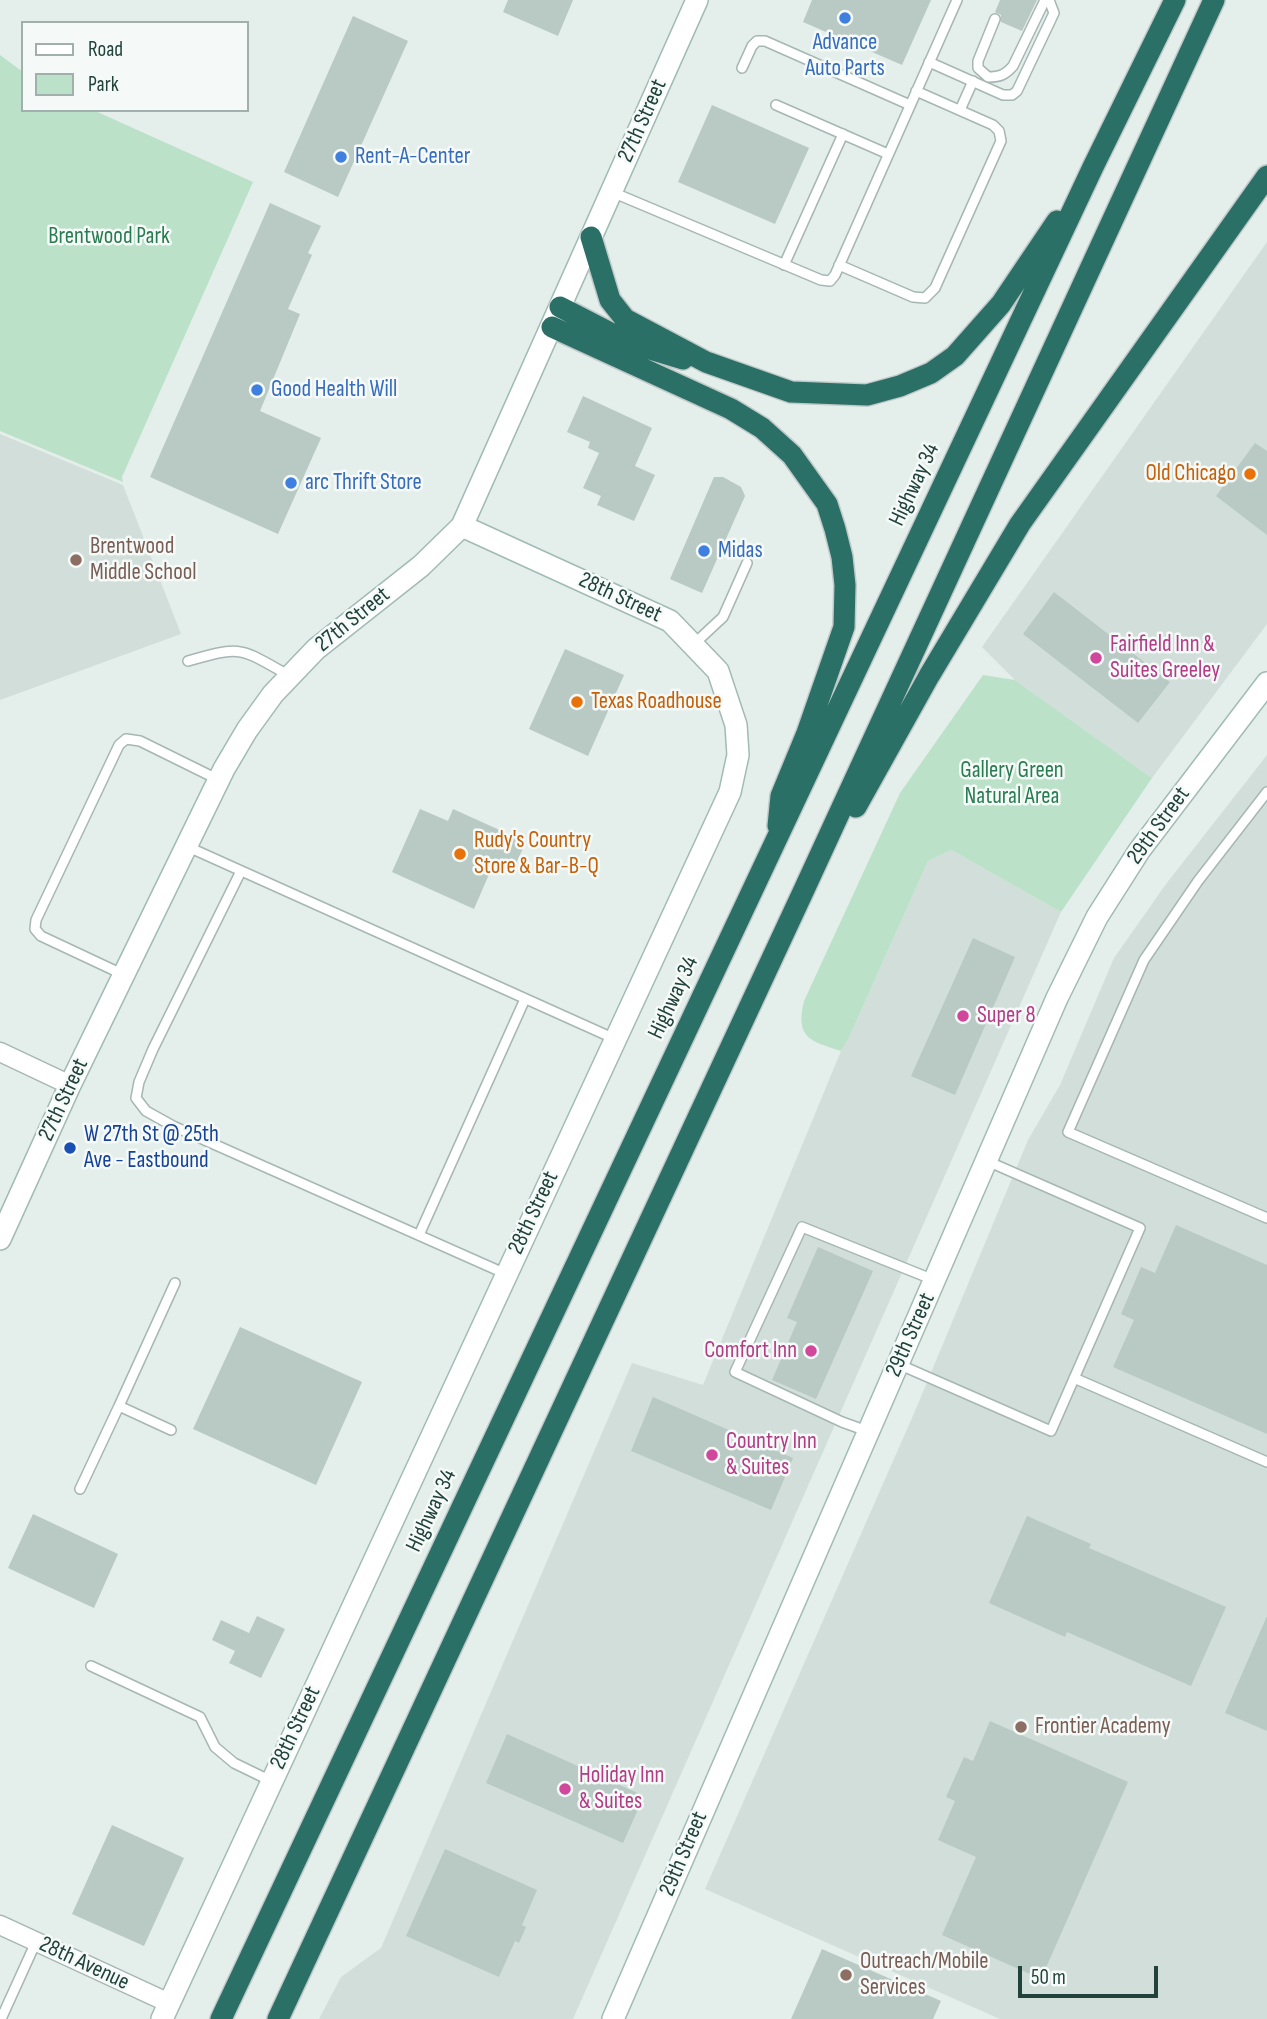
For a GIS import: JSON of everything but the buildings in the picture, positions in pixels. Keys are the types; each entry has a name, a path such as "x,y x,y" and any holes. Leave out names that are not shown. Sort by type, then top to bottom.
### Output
{"highway":[{"name":"Highway 34","path":"221,2019 1093,167 1175,0"},
{"path":"278,2019 803,892 1214,0"},
{"path":"591,237 603,280 616,310 625,319 706,362 791,392 867,395 900,387 931,373 955,356 1001,304 1093,167"},
{"path":"803,892 846,827 929,676 1020,523 1267,176"},
{"path":"560,307 640,347 671,357 706,362"},
{"path":"552,327 731,409 762,428 792,455 827,505 842,557 845,585 844,627 807,733 781,796 776,842"}],"street":[{"name":"27th Street","path":"0,1240 70,1085 219,780 247,730 273,694 316,649 421,566 462,526 697,0"},
{"name":"28th Street","path":"165,2011 730,792 738,755 736,725 718,671 670,621 462,526"},
{"name":"29th Street","path":"613,2019 1057,998 1097,917 1139,851 1267,683"},
{"path":"0,1052 70,1085"},
{"name":"28th Avenue","path":"0,1925 165,2011"}],"lane":[{"path":"612,192 784,265 830,281 957,0"},
{"path":"929,62 1003,95 1012,95 1017,91 1054,13 1047,0"},
{"path":"995,19 978,61 978,68 988,77 1006,74 1013,66 1047,0"},
{"path":"742,68 757,41 765,41 910,105"},
{"path":"960,110 973,81"},
{"path":"839,265 913,296 925,298 935,288 1001,141 999,131 993,125 916,91"},
{"path":"776,105 888,154"},
{"path":"784,265 843,134"},
{"path":"693,645 723,617 747,563"},
{"path":"188,662 234,649 249,653 290,676"},
{"path":"124,975 41,936 35,929 36,920 119,745 126,739 139,741 219,780"},
{"path":"1267,792 1198,881 1144,960 1068,1132 1267,1218"},
{"path":"187,846 615,1040"},
{"path":"241,871 153,1049 139,1082 136,1098 146,1111 173,1126 506,1274"},
{"path":"419,1235 526,999"},
{"path":"898,1364 1051,1431 1140,1228 987,1161"},
{"path":"869,1431 842,1422 735,1372 802,1227 935,1281"},
{"path":"80,1489 175,1283"},
{"path":"1074,1378 1267,1462"},
{"path":"119,1406 171,1430"},
{"path":"91,1666 200,1717 215,1747 234,1763 271,1781"},
{"path":"1,2019 36,1942"}],"shaded area":[{"path":"1267,242 1267,624 1152,778 1015,680 982,647"},
{"name":"Brentwood Middle School","path":"0,434 123,485 181,634 0,700"},
{"name":"Frontier Academy","path":"1267,755 1267,2019 1000,2019 705,1889 915,1411 1028,1140 1060,1085 1114,958 1166,884"},
{"path":"951,850 1061,912 573,2019 319,2019 341,1977 381,1948 632,1363 703,1385 841,1051 928,861"}],"green space":[{"name":"Brentwood Park","path":"0,55 21,71 21,112 97,112 253,182 122,477 123,482 0,431"},
{"name":"Gallery Green Natural Area","path":"983,675 1015,680 1152,778 1061,912 951,850 928,861 841,1051 813,1041 802,1023 804,1001 900,793"}],"place":[{"name":"Advance Auto Parts","path":"845,18"},
{"name":"Rent-A-Center","path":"341,157"},
{"name":"Good Health Will","path":"257,390"},
{"name":"Old Chicago","path":"1250,474"},
{"name":"arc Thrift Store","path":"291,483"},
{"name":"Midas","path":"704,551"},
{"name":"Brentwood Middle School","path":"76,560"},
{"name":"Fairfield Inn & Suites Greeley","path":"1096,658"},
{"name":"Texas Roadhouse","path":"577,702"},
{"name":"Rudy's Country Store & Bar-B-Q","path":"460,854"},
{"name":"Super 8","path":"963,1016"},
{"name":"W 27th St @ 25th Ave - Eastbound","path":"70,1148"},
{"name":"Comfort Inn","path":"811,1351"},
{"name":"Country Inn & Suites","path":"712,1455"},
{"name":"Frontier Academy","path":"1021,1727"},
{"name":"Holiday Inn & Suites","path":"565,1789"},
{"name":"Outreach/Mobile Services","path":"846,1975"}]}
